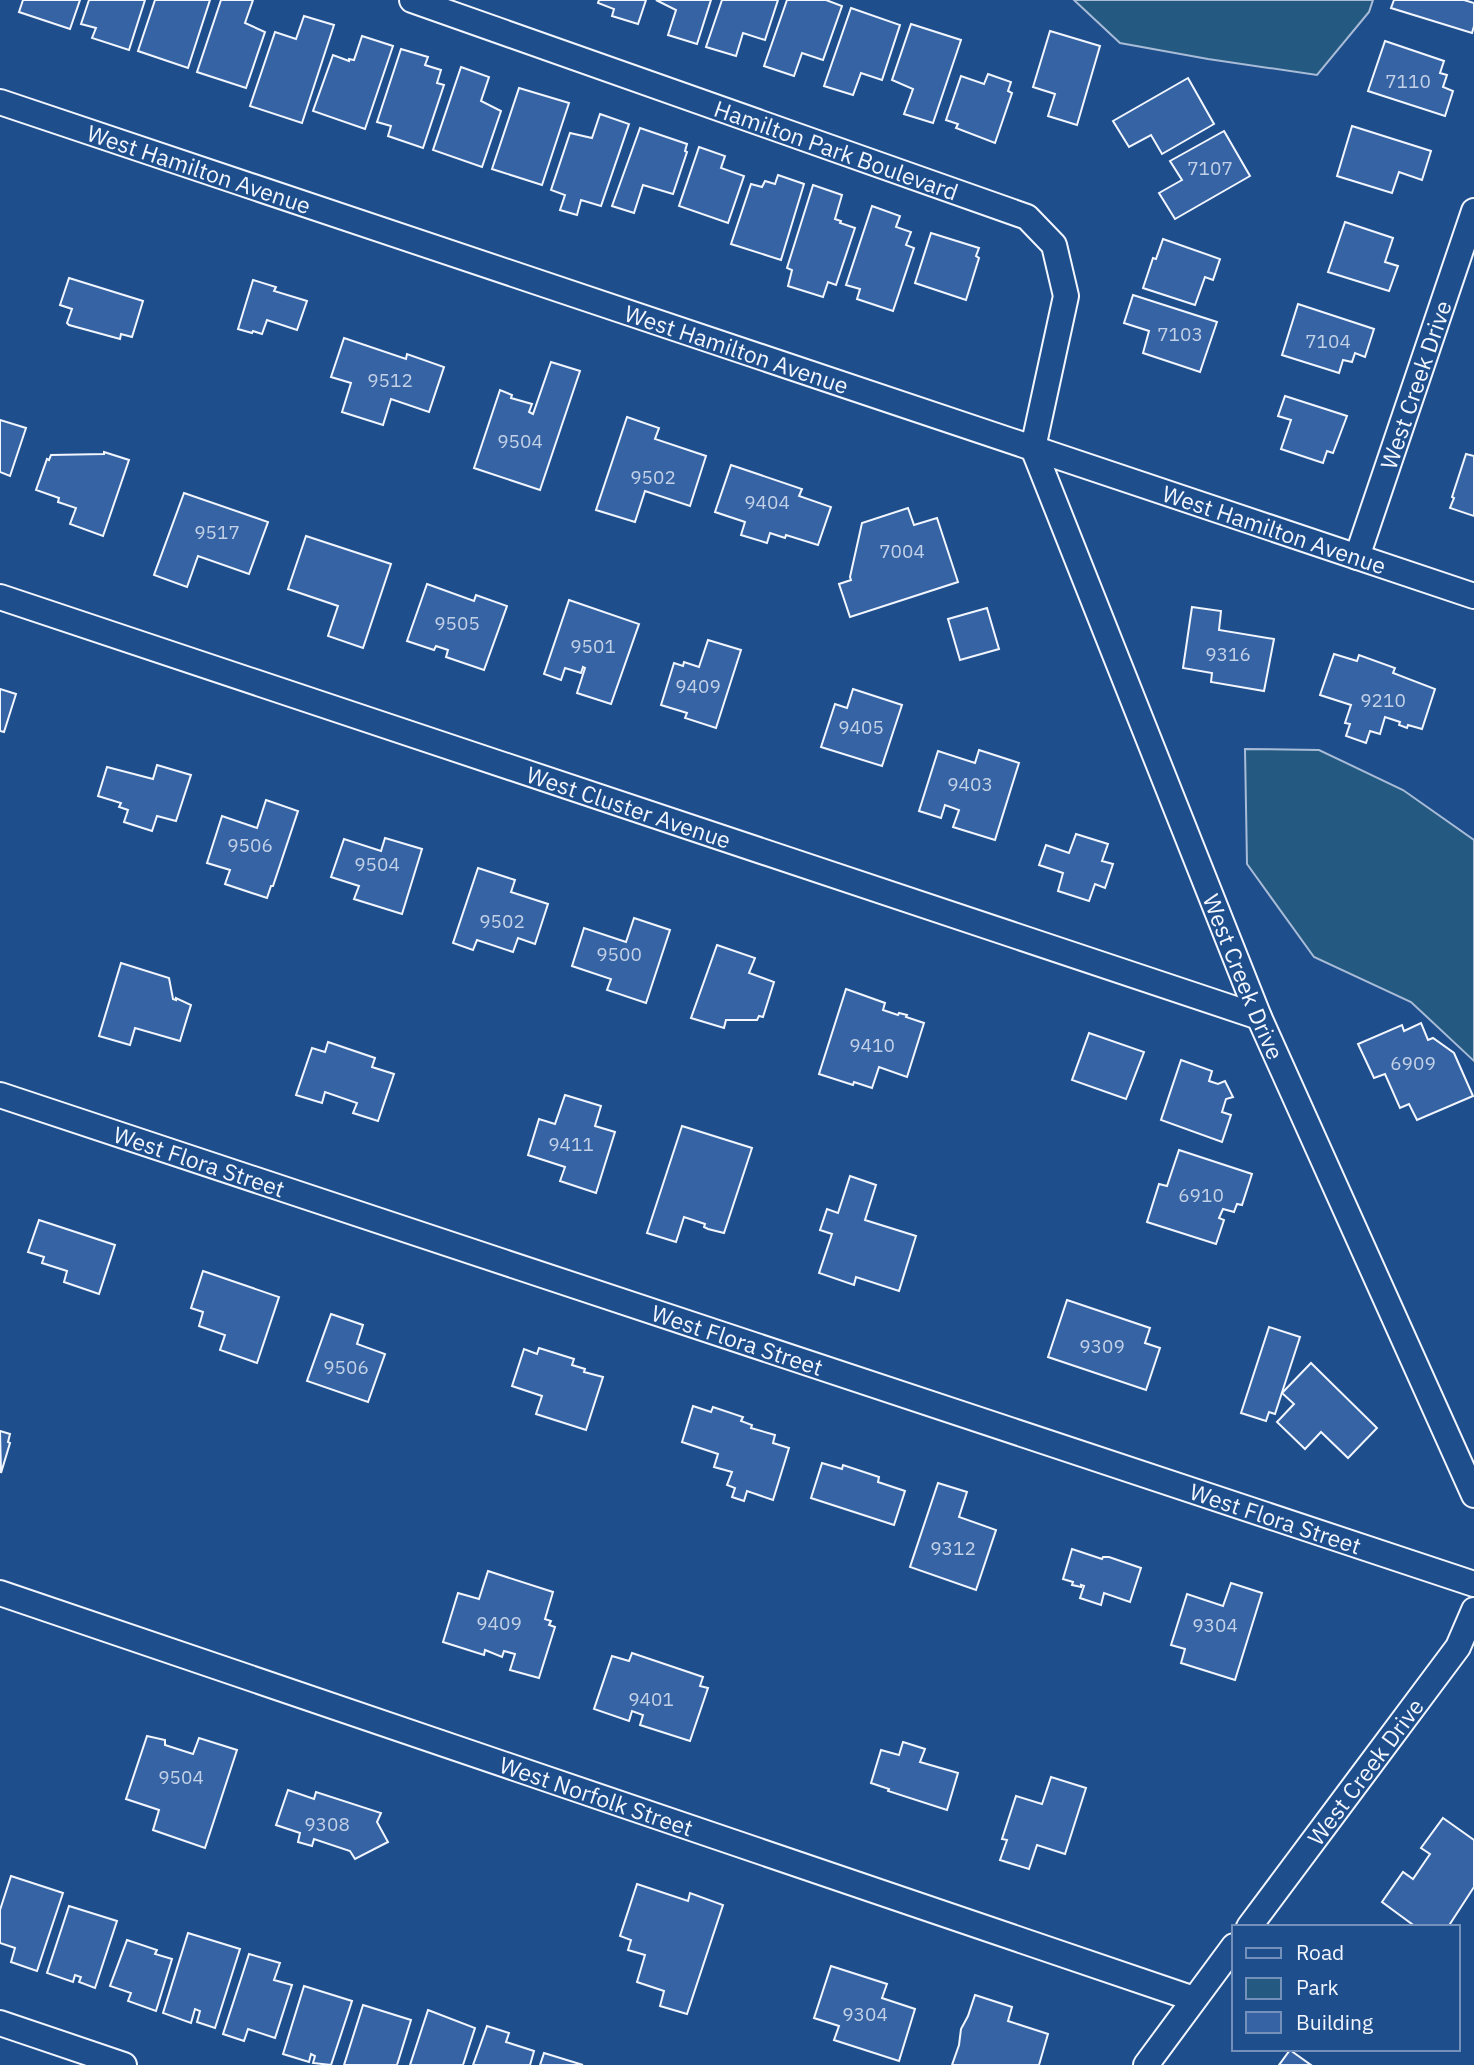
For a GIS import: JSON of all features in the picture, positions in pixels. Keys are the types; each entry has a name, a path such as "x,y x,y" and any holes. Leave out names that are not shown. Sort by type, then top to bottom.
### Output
{"street":[{"name":"Hamilton Park Boulevard","path":"412,0 1027,216 1054,245 1066,296 1033,448"},
{"name":"West Hamilton Avenue","path":"0,103 1474,596"},
{"name":"West Creek Drive","path":"1357,557 1474,211"},
{"name":"West Creek Drive","path":"1033,448 1259,1017 1474,1495"},
{"name":"West Cluster Avenue","path":"0,597 1259,1017"},
{"name":"West Flora Street","path":"0,1095 1474,1584"},
{"name":"West Norfolk Street","path":"0,1593 1194,1999"},
{"name":"West Creek Drive","path":"1250,1925 1458,1647 1474,1610"},
{"path":"1146,2065 1232,1949"},
{"path":"0,2023 124,2065"}],"green space":[{"path":"1074,0 1373,0 1369,12 1317,75 1120,43"},
{"path":"1245,749 1319,750 1403,790 1474,840 1474,1061 1411,1002 1314,957 1247,864"}],"building":[{"path":"23,0 80,0 70,29 19,12"},
{"path":"89,0 145,0 129,50 92,38 96,28 81,24"},
{"path":"155,0 210,0 188,68 138,51"},
{"path":"221,0 253,0 245,23 265,32 246,88 197,72"},
{"path":"599,0 646,0 638,24 612,16 614,9 598,3"},
{"path":"656,0 711,0 697,44 668,35 676,10"},
{"path":"722,0 778,0 765,40 743,33 736,56 706,47"},
{"path":"787,0 826,0 842,6 823,60 802,53 794,76 764,66"},
{"path":"1394,0 1464,0 1474,3 1472,33 1391,8"},
{"path":"851,8 900,25 882,80 861,73 853,95 824,86"},
{"path":"304,16 334,25 302,123 250,106 275,32 296,39"},
{"path":"911,24 961,40 933,123 904,114 913,89 892,80"},
{"path":"1050,31 1100,46 1077,125 1048,116 1055,94 1033,87"},
{"path":"362,36 393,46 365,129 313,111 333,55 349,61 354,60"},
{"path":"1385,41 1444,61 1440,73 1447,75 1443,87 1453,91 1445,116 1368,91"},
{"path":"401,49 428,57 425,65 441,70 437,83 444,85 423,148 388,136 391,126 377,122"},
{"path":"461,67 489,77 481,101 501,111 482,167 433,150"},
{"path":"988,74 1011,82 1008,91 1012,93 995,143 956,128 958,124 946,120 961,76 984,84"},
{"path":"1188,78 1214,124 1162,154 1151,135 1129,147 1113,121"},
{"path":"519,88 569,103 542,185 492,169"},
{"path":"600,114 629,124 601,206 581,200 577,215 560,210 565,195 551,190 570,133 592,138"},
{"path":"1352,126 1431,151 1422,180 1399,172 1392,193 1337,176"},
{"path":"640,128 687,144 687,152 673,194 643,185 634,213 612,206"},
{"path":"1224,131 1250,176 1175,219 1159,193 1182,180 1170,161"},
{"path":"699,147 725,156 721,168 744,176 728,223 679,206"},
{"path":"778,175 804,184 781,260 731,244 751,184 762,187 765,181 775,184"},
{"path":"813,185 842,195 835,219 855,228 836,285 828,282 823,297 788,286 792,270 787,268"},
{"path":"872,206 900,216 896,227 911,232 906,245 914,248 893,311 857,299 860,289 846,285"},
{"path":"1345,222 1393,238 1385,262 1398,266 1389,291 1328,272"},
{"path":"931,233 979,248 976,256 979,258 966,300 915,283"},
{"path":"1163,239 1220,259 1213,280 1205,277 1195,305 1143,288"},
{"path":"69,278 143,301 132,337 121,334 120,339 69,325 67,323 72,309 60,305"},
{"path":"253,280 276,287 274,291 307,301 297,330 267,320 262,334 238,329"},
{"path":"1133,295 1217,322 1200,372 1143,353 1149,331 1124,323"},
{"path":"1298,304 1374,329 1365,357 1355,353 1352,362 1343,360 1339,373 1282,355"},
{"path":"344,338 406,359 407,354 444,367 429,412 391,399 383,425 342,412 351,383 331,377"},
{"path":"551,362 580,371 540,490 474,468 500,390 512,395 511,398 532,404 529,412 533,414"},
{"path":"1285,396 1347,416 1333,453 1327,451 1323,463 1281,449 1291,420 1278,416"},
{"path":"627,417 659,428 655,439 706,456 690,506 645,491 635,522 596,510"},
{"path":"0,420 26,428 10,476 0,472"},
{"path":"104,452 129,460 103,536 70,524 76,508 58,502 59,498 36,490 47,459 49,460 51,455"},
{"path":"1466,454 1474,456 1474,516 1450,508"},
{"path":"731,465 802,489 799,496 831,507 818,545 786,535 785,538 770,533 767,543 741,535 745,522 715,512"},
{"path":"184,493 268,522 249,574 198,556 187,587 154,575"},
{"path":"908,508 914,525 937,518 958,582 850,617 839,584 851,580 862,523"},
{"path":"306,536 391,564 363,648 328,636 338,606 288,589"},
{"path":"427,584 474,601 476,595 507,606 484,670 446,657 448,650 436,646 434,650 407,641"},
{"path":"569,600 639,624 611,704 577,693 585,668 583,667 581,673 565,668 561,680 544,674"},
{"path":"1192,607 1221,611 1219,630 1274,639 1264,691 1211,682 1212,673 1183,668"},
{"path":"987,608 999,649 960,660 948,619"},
{"path":"708,640 741,650 716,728 685,718 687,713 661,705 674,663 683,666 684,662 699,667"},
{"path":"1334,654 1357,661 1359,655 1395,668 1393,673 1435,689 1422,729 1408,725 1407,728 1399,725 1400,722 1385,717 1380,734 1370,731 1366,743 1346,736 1350,724 1345,723 1351,705 1320,695"},
{"path":"0,689 16,694 4,732 0,731"},
{"path":"853,689 902,705 882,766 821,747 835,704 847,708"},
{"path":"979,750 1019,763 995,840 953,827 959,810 945,805 941,818 919,811 938,751 975,763"},
{"path":"157,765 191,775 176,821 157,816 152,831 124,822 128,810 119,807 121,803 98,796 107,767 153,779"},
{"path":"266,800 298,811 267,898 225,884 230,870 207,863 222,816 257,828"},
{"path":"1076,834 1108,844 1102,861 1113,864 1105,888 1095,884 1089,901 1058,891 1063,873 1039,865 1046,845 1069,853"},
{"path":"385,838 422,849 402,914 354,899 359,886 331,877 344,839 381,851"},
{"path":"478,868 515,880 511,892 548,904 535,944 518,938 513,952 477,940 473,950 453,943"},
{"path":"634,918 670,930 646,1003 607,990 611,979 572,966 584,928 626,942"},
{"path":"717,945 755,958 749,973 774,982 763,1017 759,1016 757,1020 726,1020 724,1028 691,1018"},
{"path":"121,963 169,978 173,999 191,1005 180,1041 135,1028 130,1045 99,1036"},
{"path":"846,989 885,1003 883,1010 907,1015 906,1017 924,1023 907,1077 879,1067 872,1088 819,1074"},
{"path":"1421,1023 1428,1040 1433,1038 1454,1053 1473,1096 1417,1120 1409,1104 1400,1108 1385,1074 1374,1078 1358,1044 1402,1025 1404,1031"},
{"path":"1089,1033 1144,1052 1126,1099 1072,1080"},
{"path":"328,1042 375,1058 372,1067 394,1074 378,1121 353,1113 357,1103 325,1092 322,1103 296,1095 312,1048 325,1052"},
{"path":"1181,1060 1212,1071 1209,1081 1218,1084 1225,1081 1233,1097 1226,1099 1222,1112 1231,1115 1222,1142 1161,1120"},
{"path":"565,1095 601,1106 595,1126 615,1132 596,1193 560,1181 565,1167 528,1155 539,1119 555,1124"},
{"path":"682,1126 752,1148 724,1233 708,1229 704,1227 705,1224 684,1217 676,1242 647,1233"},
{"path":"1179,1150 1252,1174 1242,1205 1237,1204 1234,1212 1223,1209 1219,1218 1224,1220 1216,1244 1147,1222 1159,1184 1167,1186"},
{"path":"850,1176 876,1185 865,1220 916,1236 899,1291 856,1277 854,1285 819,1273 832,1234 820,1230 827,1209 838,1213"},
{"path":"39,1220 115,1245 99,1294 64,1282 67,1271 42,1263 44,1257 28,1252"},
{"path":"203,1271 279,1297 257,1363 220,1350 225,1335 199,1326 203,1312 191,1308"},
{"path":"1067,1300 1150,1328 1145,1343 1160,1348 1146,1390 1048,1357"},
{"path":"331,1314 363,1325 357,1344 385,1354 368,1402 307,1381"},
{"path":"1269,1327 1300,1337 1275,1414 1269,1412 1266,1421 1241,1413"},
{"path":"539,1348 574,1359 572,1365 585,1369 584,1372 603,1377 586,1430 536,1414 542,1396 512,1386 524,1349 537,1354"},
{"path":"1311,1363 1377,1428 1348,1458 1321,1432 1305,1449 1277,1422 1294,1404 1282,1393"},
{"path":"693,1406 711,1412 713,1407 743,1417 741,1421 752,1425 751,1428 775,1435 773,1443 789,1448 773,1500 747,1491 744,1501 732,1497 735,1488 727,1485 732,1472 714,1467 718,1454 682,1442"},
{"path":"0,1431 10,1434 1,1473"},
{"path":"822,1463 842,1469 843,1465 879,1477 878,1482 905,1491 894,1525 811,1498"},
{"path":"938,1483 967,1492 959,1517 996,1530 976,1590 910,1567"},
{"path":"1072,1549 1102,1559 1109,1557 1141,1568 1130,1602 1104,1593 1101,1605 1080,1598 1084,1586 1072,1585 1073,1582 1063,1579"},
{"path":"488,1571 553,1592 545,1619 551,1621 549,1625 555,1627 539,1678 510,1670 515,1654 504,1651 502,1657 485,1650 484,1655 443,1642 458,1593 479,1599"},
{"path":"1231,1583 1262,1593 1235,1680 1181,1663 1185,1649 1171,1645 1187,1594 1223,1606"},
{"path":"632,1653 703,1677 700,1686 708,1688 690,1741 640,1725 643,1715 632,1711 629,1721 594,1709 612,1656 629,1661"},
{"path":"147,1736 165,1740 165,1745 193,1754 199,1738 237,1750 205,1848 153,1830 159,1810 126,1799"},
{"path":"903,1742 925,1749 920,1762 958,1773 947,1810 871,1783 881,1750 899,1755"},
{"path":"1051,1777 1086,1788 1065,1854 1037,1845 1029,1869 1000,1860 1007,1840 1002,1839 1016,1796 1042,1804"},
{"path":"288,1790 314,1799 316,1792 381,1813 377,1822 388,1842 355,1859 350,1851 314,1839 312,1846 298,1842 300,1833 276,1825"},
{"path":"1443,1818 1474,1840 1474,1887 1449,1925 1413,1925 1382,1902 1403,1872 1413,1879 1430,1854 1421,1848"},
{"path":"11,1876 63,1893 37,1971 11,1962 15,1948 0,1943 0,1910"},
{"path":"637,1884 688,1901 690,1893 723,1905 687,2014 660,2006 664,1991 637,1982 645,1955 628,1950 631,1940 620,1936"},
{"path":"69,1906 117,1921 95,1988 79,1982 81,1977 75,1975 73,1982 47,1973"},
{"path":"188,1933 240,1949 215,2028 197,2022 200,2011 195,2009 191,2023 163,2013"},
{"path":"127,1940 157,1950 155,1954 172,1959 156,2011 128,2001 131,1993 110,1986"},
{"path":"249,1954 280,1963 274,1980 292,1985 275,2038 248,2029 244,2041 223,2034"},
{"path":"831,1966 887,1984 882,1998 915,2009 899,2061 834,2040 839,2026 814,2018"},
{"path":"304,1986 352,2001 331,2065 313,2063 315,2056 311,2054 309,2062 283,2054"},
{"path":"975,1995 1012,2007 1008,2021 1048,2034 1039,2065 952,2065 961,2029"},
{"path":"363,2005 411,2020 397,2065 344,2065"},
{"path":"428,2010 475,2028 463,2065 410,2065"},
{"path":"487,2026 509,2033 506,2042 534,2051 530,2065 473,2065"},
{"path":"1291,2051 1311,2065 1279,2065"},
{"path":"544,2053 583,2065 540,2065"}]}
